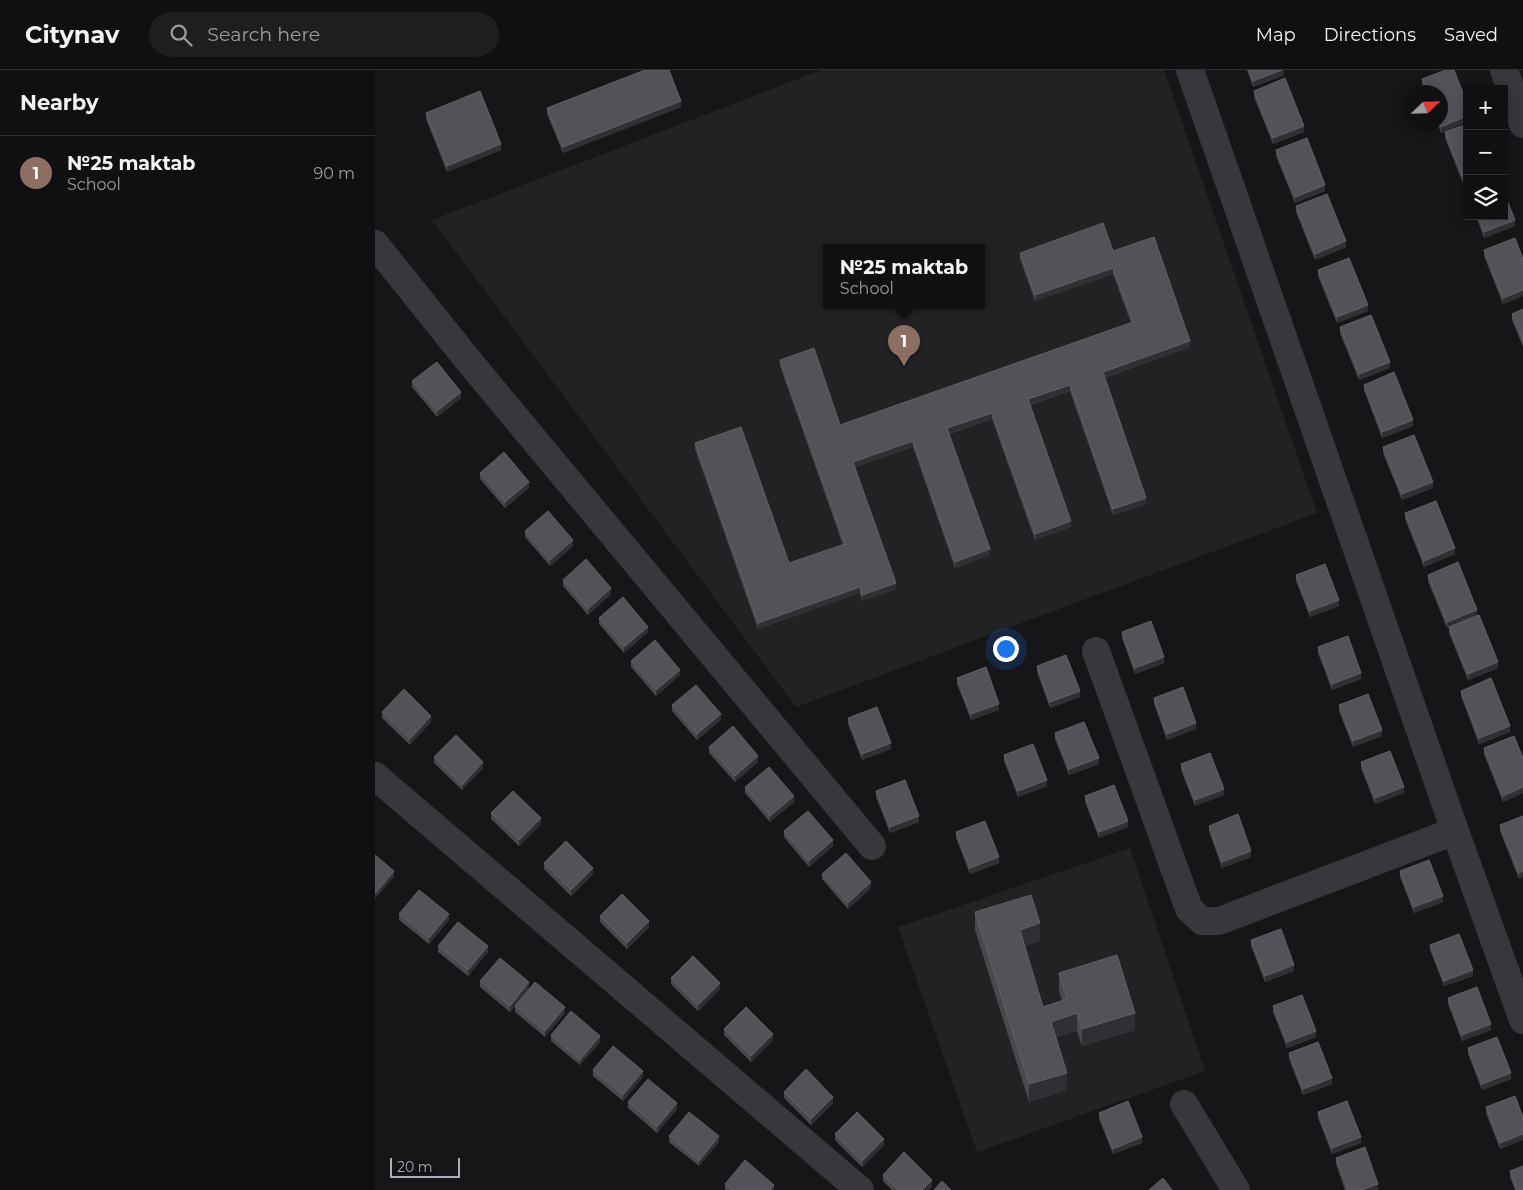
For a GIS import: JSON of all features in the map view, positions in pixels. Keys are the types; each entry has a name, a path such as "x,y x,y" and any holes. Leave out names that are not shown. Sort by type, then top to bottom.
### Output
{"street":[{"path":"1190,70 1455,831 1523,1020"},
{"path":"1504,70 1523,124"},
{"path":"375,244 478,372 872,846"},
{"path":"1096,651 1189,909 1202,921 1219,921 1455,831"},
{"path":"375,776 860,1190"},
{"path":"1184,1104 1236,1190"}],"shaded area":[{"path":"821,70 1164,70 1317,513 796,707 432,220"},
{"path":"1130,848 1205,1071 977,1152 898,927"}],"building":[{"path":"645,70 669,70 681,101 563,147 547,108"},
{"path":"1249,70 1282,70 1253,81"},
{"path":"1446,70 1454,70 1463,93 1463,118 1448,124 1448,85 1424,85 1422,79"},
{"path":"1285,78 1304,126 1273,138 1254,91"},
{"path":"480,91 501,144 447,166 426,113"},
{"path":"1463,125 1463,177 1445,132"},
{"path":"1307,138 1325,185 1295,197 1276,150"},
{"path":"1327,194 1346,241 1315,254 1296,206"},
{"path":"1508,203 1515,220 1484,232 1480,220 1508,220"},
{"path":"1103,223 1113,251 1154,237 1190,341 1103,372 1146,498 1113,509 1070,385 1028,399 1071,521 1035,534 992,413 947,428 990,549 955,562 913,441 853,462 896,583 862,595 860,587 758,623 695,443 741,427 789,563 845,544 780,360 814,348 840,425 1133,322 1113,268 1035,295 1020,253"},
{"path":"1515,238 1523,259 1523,290 1503,298 1484,250"},
{"path":"1349,258 1368,305 1337,317 1318,270"},
{"path":"1523,309 1523,341 1512,314"},
{"path":"1371,315 1390,362 1359,374 1340,327"},
{"path":"437,362 461,392 437,411 412,381"},
{"path":"1394,372 1413,420 1382,432 1364,385"},
{"path":"1414,435 1433,482 1402,494 1383,447"},
{"path":"504,452 529,482 505,502 480,473"},
{"path":"1436,501 1455,548 1424,561 1405,513"},
{"path":"548,511 573,540 550,560 525,531"},
{"path":"586,559 611,588 588,609 563,580"},
{"path":"1458,562 1477,610 1447,622 1428,575"},
{"path":"1325,564 1339,600 1310,611 1296,575"},
{"path":"623,597 648,627 624,647 599,618"},
{"path":"1479,615 1498,662 1468,674 1449,627"},
{"path":"1151,621 1164,657 1135,668 1122,632"},
{"path":"1348,636 1361,673 1332,684 1318,647"},
{"path":"655,640 680,670 656,690 631,661"},
{"path":"1066,655 1080,691 1050,702 1037,666"},
{"path":"986,667 999,704 971,714 957,678"},
{"path":"1491,678 1510,726 1479,738 1461,691"},
{"path":"696,685 721,714 697,734 672,705"},
{"path":"1183,687 1196,723 1167,734 1154,698"},
{"path":"404,689 431,716 410,739 382,712"},
{"path":"1368,694 1382,730 1353,741 1339,705"},
{"path":"877,707 891,743 862,754 848,718"},
{"path":"1084,722 1099,758 1069,769 1055,733"},
{"path":"733,726 758,756 735,776 709,747"},
{"path":"456,735 483,762 462,785 434,757"},
{"path":"1514,736 1523,758 1523,787 1503,796 1484,748"},
{"path":"1033,744 1047,780 1018,791 1004,755"},
{"path":"1390,751 1404,787 1375,798 1361,762"},
{"path":"1210,753 1224,789 1195,800 1181,764"},
{"path":"769,767 794,796 770,816 745,787"},
{"path":"905,780 919,816 890,827 876,791"},
{"path":"1114,785 1128,821 1099,832 1085,796"},
{"path":"513,791 541,818 519,840 491,813"},
{"path":"808,811 833,840 809,861 784,831"},
{"path":"1238,814 1251,851 1222,862 1209,826"},
{"path":"1523,816 1523,871 1519,873 1500,825"},
{"path":"985,821 999,857 970,868 956,832"},
{"path":"566,841 593,868 571,890 544,863"},
{"path":"846,853 871,882 848,903 822,874"},
{"path":"375,855 394,871 375,894"},
{"path":"1429,860 1443,896 1414,907 1400,871"},
{"path":"419,890 449,914 429,938 399,914"},
{"path":"622,894 649,921 627,943 600,916"},
{"path":"1031,895 1040,923 1020,930 1043,1007 1067,999 1059,973 1117,955 1135,1013 1082,1029 1077,1013 1051,1022 1067,1073 1029,1084 975,912"},
{"path":"458,922 488,946 468,970 438,946"},
{"path":"1281,929 1294,965 1265,976 1251,940"},
{"path":"1459,934 1473,970 1444,981 1430,945"},
{"path":"693,956 720,983 698,1005 671,978"},
{"path":"500,958 529,982 510,1006 480,981"},
{"path":"535,982 565,1007 545,1031 515,1006"},
{"path":"1477,987 1491,1024 1462,1035 1448,998"},
{"path":"1302,995 1316,1031 1287,1042 1273,1006"},
{"path":"746,1007 773,1034 751,1056 724,1029"},
{"path":"571,1011 600,1036 580,1060 551,1035"},
{"path":"1497,1037 1511,1073 1482,1084 1468,1048"},
{"path":"1318,1042 1332,1078 1303,1089 1289,1053"},
{"path":"613,1046 643,1071 623,1095 593,1070"},
{"path":"806,1069 833,1097 811,1119 784,1092"},
{"path":"648,1079 677,1103 657,1127 628,1102"},
{"path":"1515,1096 1523,1117 1523,1134 1500,1143 1486,1107"},
{"path":"1128,1101 1142,1137 1113,1149 1099,1113"},
{"path":"1347,1101 1361,1137 1332,1148 1318,1112"},
{"path":"689,1112 719,1136 699,1161 669,1136"},
{"path":"857,1112 884,1139 862,1161 835,1134"},
{"path":"1365,1147 1378,1184 1361,1190 1348,1190 1336,1158"},
{"path":"904,1152 932,1180 922,1190 898,1190 883,1175"},
{"path":"745,1160 774,1185 770,1190 732,1190 725,1184"},
{"path":"1523,1166 1523,1190 1517,1190 1510,1171"},
{"path":"1163,1178 1172,1190 1149,1190"},
{"path":"942,1181 951,1190 934,1190"}],"place":[{"name":"№25 maktab","path":"904,366"}]}
